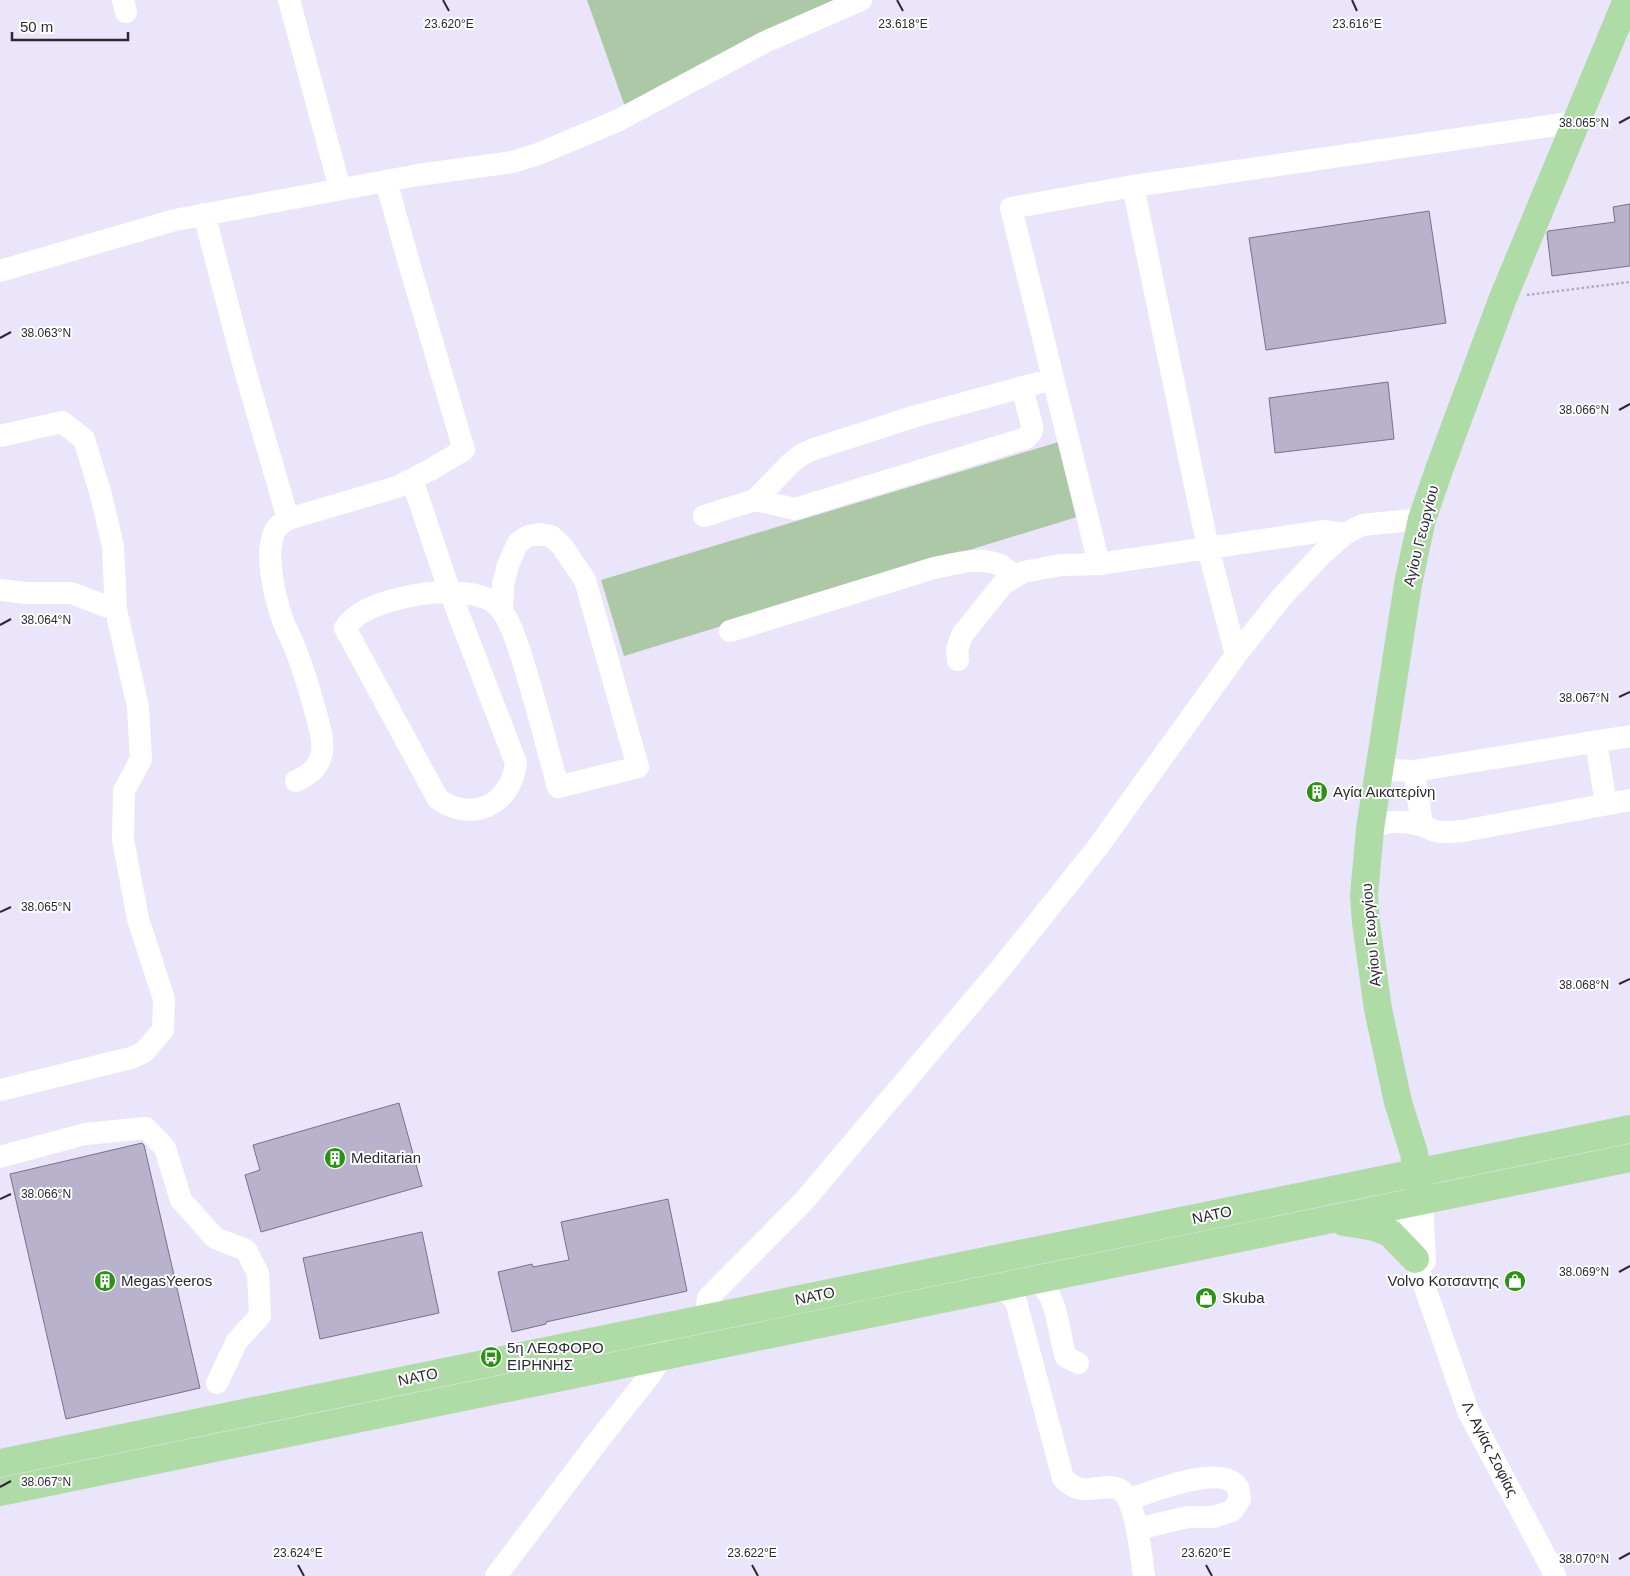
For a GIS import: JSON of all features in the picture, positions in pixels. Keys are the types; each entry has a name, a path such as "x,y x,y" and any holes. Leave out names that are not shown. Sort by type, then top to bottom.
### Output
{"main road":[{"name":"Αγίου Γεωργίου","path":"1411,1203 1407,1175 1395,1142 1398,1102 1378,1009 1364,895 1370,829 1408,584 1422,519 1440,467 1504,298 1627,0"},
{"name":"ΝΑΤΟ","path":"0,1463 1630,1129"},
{"name":"ΝΑΤΟ","path":"0,1492 1630,1158"},
{"path":"1330,1219 1374,1227 1390,1233 1415,1259"}],"street":[{"path":"289,0 340,189"},
{"path":"0,272 156,225 204,214 386,181 513,162 538,154 617,121 765,42 861,0"},
{"path":"1099,564 1011,208 1133,186 1576,122"},
{"path":"296,781 308,776 315,769 322,751 320,730 311,697 298,655 283,620 275,591 271,563 271,544 277,527 288,519 397,487 464,450 386,181"},
{"path":"1133,186 1208,548 1236,655"},
{"path":"204,214 244,368 288,519"},
{"path":"704,516 755,500 790,464 801,455 814,449 916,416 1053,379"},
{"path":"755,500 795,509 1026,438 1032,431 1032,426 1022,388"},
{"path":"0,436 62,422 84,438 113,546 116,610 138,707 141,759 124,791 123,840 138,919 164,999 163,1030 144,1052 131,1058 0,1090"},
{"path":"412,480 450,592 516,763 515,773 507,791 492,804 474,810 454,808 438,799 345,628 352,619 386,602 419,594 450,592 476,596 490,600 502,611 516,641 528,676 558,787 638,767 586,580 562,546 551,536 540,534 528,536 518,543 508,565 503,585 502,611"},
{"path":"705,1319 708,1298 761,1242 803,1202 1001,968 1097,848 1236,655 1280,599 1322,554 1345,534 1362,525 1422,519"},
{"path":"958,660 957,649 962,635 1002,584 1014,576 1037,568 1099,564 1324,531 1345,534"},
{"path":"730,631 934,568 982,561 1000,565 1014,576"},
{"path":"0,590 26,593 71,593 116,610"},
{"path":"1379,766 1392,770 1414,771 1630,736"},
{"path":"1596,742 1606,804"},
{"path":"1414,771 1422,825"},
{"path":"1370,829 1382,822 1406,822 1422,825 1435,831 1463,831 1630,800"},
{"path":"0,1157 85,1134 146,1128 165,1148 181,1200 215,1238 246,1250 258,1273 260,1316 237,1341 217,1383"},
{"name":"Λ. Αγίας Σοφίας","path":"1411,1203 1415,1259 1468,1411 1555,1576"},
{"name":"Λ. Αγίας Σοφίας","path":"1411,1203 1426,1289"},
{"path":"1030,1281 1041,1285 1044,1289 1056,1313 1066,1357 1078,1363"},
{"path":"1003,1286 1016,1302 1063,1478 1069,1485 1081,1490 1108,1487 1122,1491 1130,1499 1137,1529 1144,1576"},
{"path":"496,1576 651,1374 662,1356 656,1329"},
{"path":"1130,1499 1195,1479 1218,1477 1230,1481 1238,1488 1240,1499 1232,1511 1213,1517 1188,1517 1137,1529"}],"path":[{"path":"1504,298 1630,282"}],"green space":[{"path":"587,0 839,0 625,107"},
{"path":"1062,441 1080,516 624,656 601,580"}],"building":[{"path":"1630,204 1630,266 1552,276 1548,231 1615,222 1613,207"},
{"path":"1429,211 1446,323 1266,350 1249,238"},
{"path":"1388,382 1394,439 1275,453 1269,398"},
{"name":"Meditarian","path":"399,1103 422,1186 261,1232 245,1175 260,1170 253,1145"},
{"name":"MegasYeeros","path":"142,1143 200,1388 66,1419 10,1174"},
{"path":"668,1199 687,1291 546,1322 546,1324 512,1332 498,1272 532,1264 533,1267 569,1260 561,1222"},
{"path":"422,1232 439,1313 320,1339 303,1258"}],"place":[{"name":"Αγία Αικατερίνη","path":"1317,792"},
{"name":"Meditarian","path":"335,1158"},
{"name":"MegasYeeros","path":"105,1281"},
{"name":"Volvo Κοτσαντης","path":"1515,1281"},
{"name":"Skuba","path":"1206,1298"},
{"name":"5η ΛΕΩΦΟΡΟ ΕΙΡΗΝΗΣ","path":"491,1357"}]}
